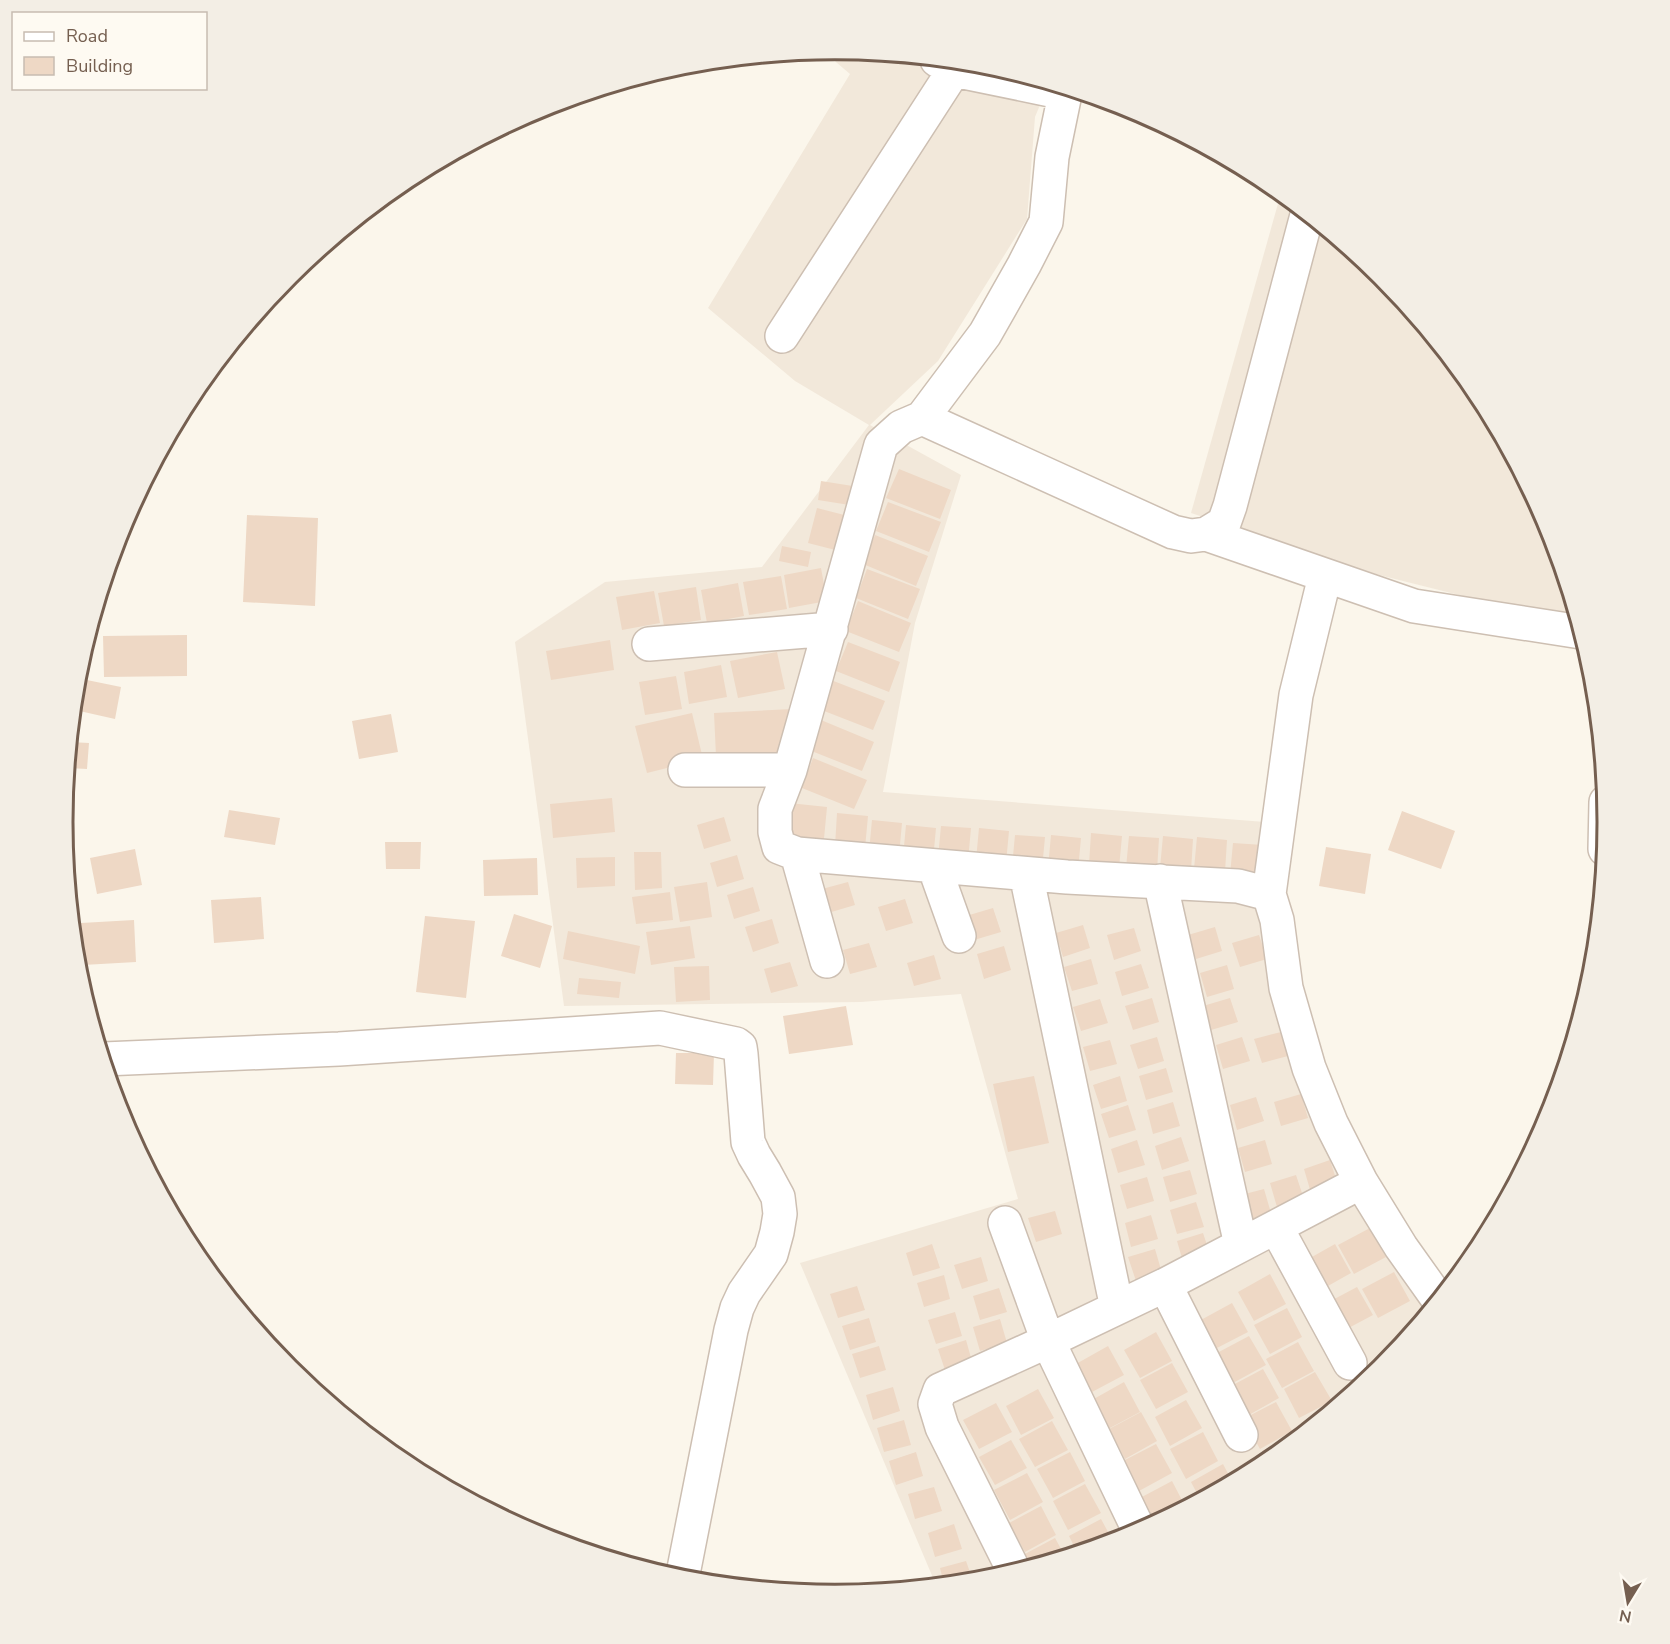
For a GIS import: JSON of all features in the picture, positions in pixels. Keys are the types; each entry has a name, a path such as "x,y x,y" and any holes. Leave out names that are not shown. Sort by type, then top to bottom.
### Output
{"street":[{"path":"782,336 943,68"},
{"path":"1064,95 1052,157 1046,222 1024,265 985,334 922,418 901,427 881,444 790,770 774,809 775,832 779,847 797,854 1026,874 1238,886 1269,894"},
{"path":"922,418 1173,532 1191,536 1206,534 1224,523 1227,514 1305,222"},
{"path":"1206,534 1414,606 1572,631"},
{"path":"1325,576 1296,694 1269,894 1277,920 1286,988 1309,1068 1330,1123 1361,1182 1401,1248 1434,1293"},
{"path":"649,644 831,629"},
{"path":"685,770 790,770"},
{"path":"797,854 827,961"},
{"path":"934,866 959,936"},
{"path":"1026,874 1117,1308"},
{"path":"1160,881 1241,1245"},
{"path":"111,1059 339,1049 660,1028 736,1044 740,1047 748,1142 778,1197 780,1214 771,1254 744,1293 731,1330 684,1569"},
{"path":"1010,1563 942,1427 935,1404 940,1390 1165,1285 1361,1182"},
{"path":"1005,1223 1048,1341 1135,1522"},
{"path":"1276,1227 1350,1363"},
{"path":"1165,1285 1241,1435"}],"shaded area":[{"path":"834,60 934,67 984,75 1046,90 1035,117 1027,219 938,361 870,425 961,475 915,623 883,792 1265,822 1327,1149 1422,1307 1374,1361 1337,1395 1299,1427 1216,1482 1127,1526 1080,1544 984,1569 933,1577 800,1263 1018,1199 961,994 861,1002 564,1006 515,642 605,582 762,567 869,425 795,381 708,308 850,74"},
{"path":"1278,202 1337,249 1374,283 1440,358 1469,399 1495,441 1539,530 1557,577 1570,623 1379,575 1191,513"}],"building":[{"path":"899,469 951,490 940,519 886,498"},
{"path":"821,481 859,487 856,506 818,500"},
{"path":"888,502 941,522 929,552 876,531"},
{"path":"817,508 856,518 847,553 808,543"},
{"path":"247,515 318,518 315,606 243,602"},
{"path":"875,535 928,556 916,586 863,564"},
{"path":"782,546 811,552 808,567 779,561"},
{"path":"821,568 827,601 789,608 784,575"},
{"path":"867,569 920,589 908,619 856,598"},
{"path":"781,576 787,609 749,615 743,582"},
{"path":"738,583 744,616 707,623 701,590"},
{"path":"696,587 701,620 664,626 658,593"},
{"path":"654,591 660,623 622,630 616,597"},
{"path":"858,601 911,623 899,652 846,631"},
{"path":"187,635 187,676 104,677 103,636"},
{"path":"610,640 614,670 551,680 546,651"},
{"path":"848,642 900,662 889,692 836,671"},
{"path":"777,652 785,689 738,698 730,661"},
{"path":"721,665 727,697 689,704 684,672"},
{"path":"676,676 682,709 645,715 639,682"},
{"path":"87,680 121,687 115,719 82,712"},
{"path":"831,680 885,701 873,730 819,709"},
{"path":"792,709 794,752 716,756 714,713"},
{"path":"692,713 703,759 647,773 635,726"},
{"path":"391,714 398,752 359,759 352,721"},
{"path":"821,720 874,742 862,771 809,750"},
{"path":"78,742 89,743 87,769 75,768"},
{"path":"813,758 867,780 854,809 802,788"},
{"path":"612,798 615,832 553,838 550,804"},
{"path":"789,803 827,807 823,849 785,846"},
{"path":"229,810 280,818 275,845 224,837"},
{"path":"1402,811 1455,831 1441,869 1388,850"},
{"path":"837,813 868,816 865,848 835,846"},
{"path":"724,817 731,841 704,849 697,825"},
{"path":"872,820 902,823 899,855 869,852"},
{"path":"906,825 936,828 933,860 903,857"},
{"path":"941,826 971,828 968,861 938,858"},
{"path":"979,828 1009,831 1006,863 976,860"},
{"path":"1091,833 1122,836 1119,868 1089,865"},
{"path":"1015,835 1045,837 1042,869 1012,867"},
{"path":"1051,835 1081,838 1078,870 1048,868"},
{"path":"1129,836 1159,838 1157,871 1126,868"},
{"path":"1163,836 1193,839 1191,871 1160,868"},
{"path":"1197,837 1227,840 1225,872 1194,869"},
{"path":"385,842 421,842 420,869 386,869"},
{"path":"1233,843 1263,845 1261,877 1230,875"},
{"path":"1326,847 1371,854 1365,894 1319,886"},
{"path":"135,849 142,885 97,894 90,858"},
{"path":"634,852 661,852 662,888 635,890"},
{"path":"737,855 744,879 717,887 710,863"},
{"path":"615,857 615,886 577,888 576,858"},
{"path":"537,858 538,895 484,896 483,860"},
{"path":"707,882 712,917 680,922 674,887"},
{"path":"848,882 855,905 828,913 822,889"},
{"path":"753,887 760,911 734,919 727,895"},
{"path":"670,892 673,920 636,924 632,897"},
{"path":"261,897 264,939 214,943 211,900"},
{"path":"905,899 913,923 886,931 878,907"},
{"path":"993,908 1001,932 974,940 966,916"},
{"path":"514,914 552,926 540,968 501,956"},
{"path":"425,916 475,921 466,998 416,992"},
{"path":"772,919 779,943 753,952 745,927"},
{"path":"134,920 136,962 87,965 81,923"},
{"path":"1083,925 1090,948 1063,957 1056,933"},
{"path":"690,926 695,958 651,965 646,932"},
{"path":"1215,927 1222,951 1196,959 1188,935"},
{"path":"1134,928 1141,951 1114,960 1107,935"},
{"path":"568,931 640,946 635,974 563,959"},
{"path":"1259,935 1267,959 1240,967 1232,943"},
{"path":"869,943 877,967 850,974 843,950"},
{"path":"1004,946 1011,970 984,979 977,954"},
{"path":"934,955 941,979 914,986 907,963"},
{"path":"1091,959 1098,984 1072,991 1064,967"},
{"path":"790,962 798,986 771,993 764,969"},
{"path":"1141,964 1149,988 1122,996 1115,972"},
{"path":"1227,965 1234,989 1207,997 1200,973"},
{"path":"709,966 710,1000 676,1002 674,967"},
{"path":"579,978 621,982 619,998 577,994"},
{"path":"1152,998 1159,1022 1133,1030 1125,1006"},
{"path":"1230,998 1238,1022 1211,1030 1203,1006"},
{"path":"1100,999 1108,1023 1081,1031 1073,1007"},
{"path":"846,1006 853,1045 789,1054 783,1016"},
{"path":"1281,1032 1288,1056 1262,1063 1254,1039"},
{"path":"1157,1037 1164,1061 1138,1069 1130,1045"},
{"path":"1242,1037 1250,1061 1223,1069 1216,1045"},
{"path":"1110,1040 1117,1064 1090,1071 1083,1047"},
{"path":"676,1053 714,1053 713,1085 675,1084"},
{"path":"1166,1068 1173,1092 1146,1100 1139,1076"},
{"path":"1034,1076 1049,1143 1008,1152 993,1084"},
{"path":"1120,1076 1127,1101 1101,1109 1093,1085"},
{"path":"1301,1094 1308,1118 1281,1126 1274,1102"},
{"path":"1256,1097 1264,1121 1237,1130 1230,1105"},
{"path":"1173,1102 1180,1126 1153,1134 1147,1110"},
{"path":"1128,1105 1136,1130 1109,1138 1101,1114"},
{"path":"1181,1137 1189,1161 1162,1170 1155,1146"},
{"path":"1137,1140 1145,1165 1118,1173 1111,1149"},
{"path":"1265,1140 1272,1164 1245,1172 1238,1148"},
{"path":"1330,1160 1338,1185 1311,1193 1304,1169"},
{"path":"1190,1170 1197,1194 1170,1202 1163,1177"},
{"path":"1296,1175 1304,1199 1277,1207 1270,1183"},
{"path":"1147,1177 1154,1201 1127,1209 1120,1185"},
{"path":"1264,1189 1271,1213 1244,1221 1237,1196"},
{"path":"1196,1202 1204,1227 1177,1234 1170,1210"},
{"path":"1055,1211 1062,1234 1036,1242 1028,1218"},
{"path":"1151,1215 1158,1239 1131,1247 1125,1223"},
{"path":"1370,1228 1386,1257 1354,1274 1338,1245"},
{"path":"1203,1233 1211,1257 1184,1265 1177,1241"},
{"path":"932,1244 940,1268 913,1276 906,1253"},
{"path":"1335,1244 1351,1273 1319,1291 1303,1262"},
{"path":"1155,1249 1162,1273 1136,1281 1128,1257"},
{"path":"981,1257 988,1281 962,1289 954,1265"},
{"path":"1394,1272 1410,1301 1378,1318 1362,1289"},
{"path":"1270,1274 1286,1304 1254,1321 1238,1292"},
{"path":"944,1275 950,1299 924,1307 917,1283"},
{"path":"857,1286 865,1310 838,1318 830,1294"},
{"path":"1357,1287 1373,1315 1341,1332 1325,1304"},
{"path":"999,1288 1007,1312 980,1320 973,1296"},
{"path":"1232,1303 1248,1332 1215,1349 1199,1321"},
{"path":"1287,1308 1302,1337 1270,1354 1254,1325"},
{"path":"955,1312 962,1336 936,1344 928,1320"},
{"path":"869,1318 876,1342 850,1350 842,1326"},
{"path":"1000,1319 1007,1343 980,1351 973,1327"},
{"path":"1156,1332 1172,1361 1140,1378 1124,1350"},
{"path":"1249,1336 1266,1365 1233,1383 1217,1353"},
{"path":"966,1340 973,1365 946,1373 938,1349"},
{"path":"1298,1342 1314,1371 1282,1388 1266,1359"},
{"path":"879,1346 886,1370 860,1378 852,1354"},
{"path":"1108,1346 1124,1375 1092,1392 1076,1364"},
{"path":"1172,1363 1188,1392 1156,1409 1140,1380"},
{"path":"1263,1369 1279,1398 1247,1416 1231,1386"},
{"path":"1315,1372 1331,1400 1299,1418 1284,1389"},
{"path":"1124,1382 1140,1412 1108,1429 1092,1400"},
{"path":"893,1387 900,1411 873,1420 866,1395"},
{"path":"1038,1389 1054,1418 1021,1435 1006,1406"},
{"path":"1186,1400 1202,1428 1170,1446 1155,1417"},
{"path":"1276,1402 1292,1431 1260,1449 1243,1419"},
{"path":"996,1403 1012,1432 979,1449 963,1420"},
{"path":"1141,1412 1157,1441 1125,1459 1109,1429"},
{"path":"904,1420 911,1445 884,1452 877,1428"},
{"path":"1052,1421 1068,1450 1035,1467 1019,1439"},
{"path":"1203,1432 1218,1461 1186,1479 1170,1449"},
{"path":"1011,1440 1027,1468 995,1485 979,1457"},
{"path":"1156,1444 1172,1473 1139,1491 1123,1461"},
{"path":"916,1452 923,1476 896,1485 889,1461"},
{"path":"1070,1452 1085,1481 1053,1498 1037,1469"},
{"path":"1223,1464 1228,1474 1196,1492 1191,1482"},
{"path":"1027,1473 1043,1502 1010,1520 994,1490"},
{"path":"1172,1481 1182,1500 1150,1515 1140,1498"},
{"path":"1085,1484 1101,1513 1068,1530 1053,1501"},
{"path":"934,1487 942,1511 915,1519 908,1494"},
{"path":"1041,1506 1056,1535 1025,1552 1009,1523"},
{"path":"1101,1519 1109,1533 1074,1546 1069,1536"},
{"path":"954,1524 962,1549 935,1557 928,1533"},
{"path":"1055,1538 1061,1549 1025,1560 1023,1555"},
{"path":"966,1561 970,1571 942,1576 940,1568"}]}
